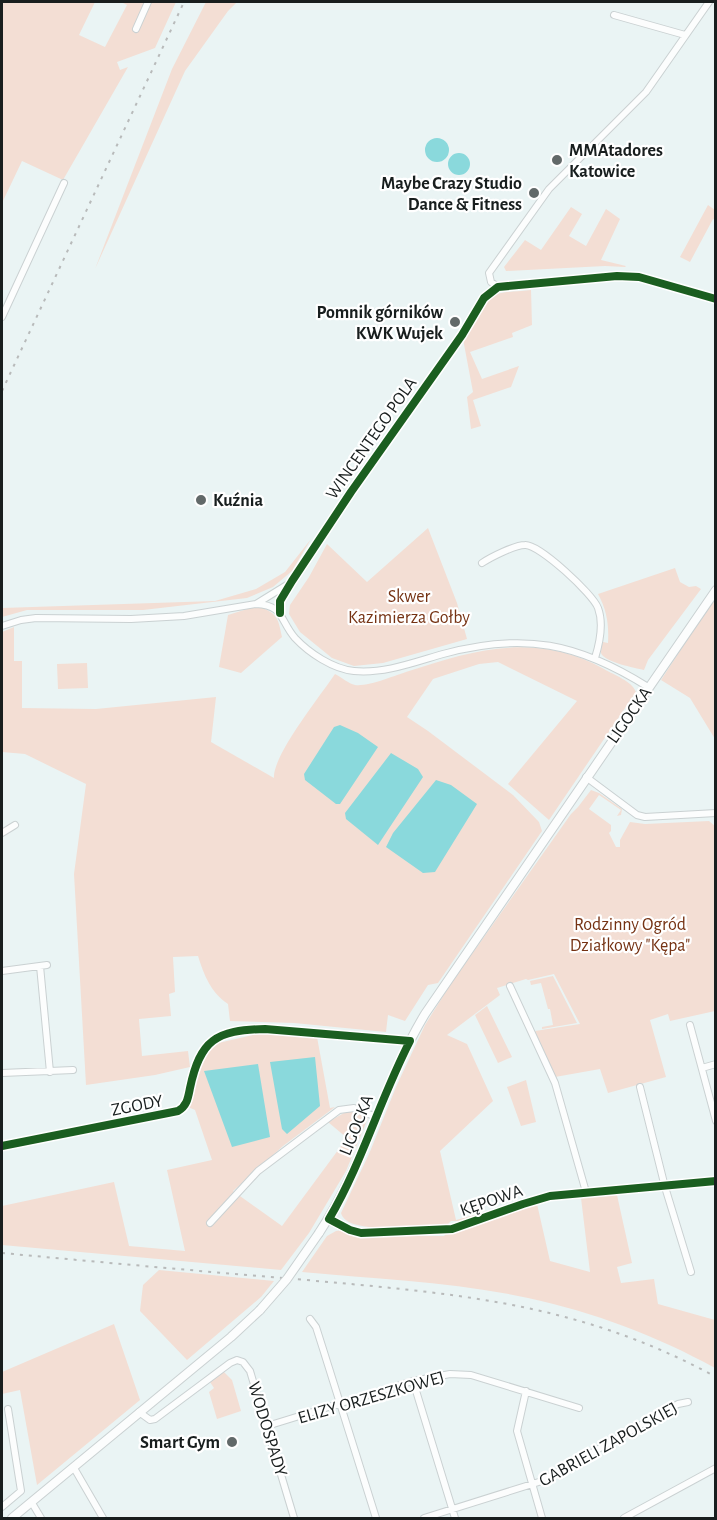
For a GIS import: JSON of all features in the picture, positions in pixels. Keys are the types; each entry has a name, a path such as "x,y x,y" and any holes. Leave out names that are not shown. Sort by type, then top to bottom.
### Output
{"street":[{"path":"136,29 148,2"},
{"path":"709,2 646,92 549,189 489,273 491,282 498,287 617,276 639,277 716,299"},
{"path":"614,15 685,36"},
{"path":"2,317 64,183"},
{"name":"WINCENTEGO POLA","path":"280,613 280,602 292,581 462,335 484,298 498,287"},
{"path":"482,562 525,544 533,546 556,564 586,591 597,606 601,626 595,658"},
{"name":"WINCENTEGO POLA","path":"2,626 36,618 131,619 184,616 256,604 292,581"},
{"name":"LIGOCKA","path":"12,1518 231,1337 260,1310 292,1272 328,1219 349,1180 410,1041 450,975 716,590"},
{"path":"256,604 268,604 280,613 299,642 328,663 352,671 382,670 476,646 509,642 560,647 595,658 648,687"},
{"path":"586,777 637,815 645,817 716,813"},
{"path":"2,833 15,825"},
{"path":"2,971 44,966 50,1072"},
{"path":"510,986 555,1083 586,1192"},
{"path":"690,1026 716,1121"},
{"name":"ZGODY","path":"2,1146 178,1112 189,1099 199,1055 208,1044 229,1033 245,1029 265,1029 410,1041"},
{"path":"702,1068 716,1064"},
{"path":"2,1072 73,1070"},
{"path":"640,1087 665,1187 691,1272"},
{"name":"LIGOCKA","path":"210,1223 258,1171 339,1110 354,1108 376,1117"},
{"name":"KĘPOWA","path":"328,1219 362,1233 452,1229 550,1196 716,1181"},
{"path":"310,1319 320,1338 376,1518"},
{"name":"WODOSPADY","path":"140,1412 150,1420 155,1419 230,1363 237,1360 243,1362 250,1371 294,1518"},
{"name":"ELIZY ORZESZKOWEJ","path":"267,1426 437,1375 461,1374 579,1408"},
{"path":"413,1381 455,1518"},
{"path":"526,1391 517,1422 517,1431 542,1518"},
{"name":"GABRIELI ZAPOLSKIEJ","path":"424,1518 532,1485 678,1404 688,1402"},
{"path":"2,1507 21,1491 8,1409"},
{"path":"74,1468 103,1518"},
{"path":"624,1518 716,1468"},
{"path":"32,1503 41,1518"}],"green space":[{"path":"2,2 95,2 79,35 105,47 127,5 121,2 176,2 155,48 117,62 120,70 128,67 63,180 22,161 2,203"},
{"path":"206,2 237,2 185,71 95,269 172,69"},
{"path":"708,205 715,210 715,220 713,219 690,262 680,257"},
{"path":"571,207 582,214 569,236 586,246 606,209 620,219 601,260 625,267 506,271 504,267 525,240 541,250"},
{"path":"531,290 532,325 512,333 513,337 470,352 482,379 519,366 511,387 473,400 481,426 471,429 467,397 473,392 463,339 490,298 501,293"},
{"name":"Skwer Kazimierza Gołby","path":"428,528 457,603 467,639 383,663 354,666 332,658 300,632 289,614 290,605 327,544 367,582"},
{"path":"311,539 292,571 273,587 247,598 143,610 27,610 2,617 2,608 215,601 256,589 285,572"},
{"path":"675,568 680,582 689,587 696,586 701,589 648,660 644,670 620,664 603,656 601,653 603,642 608,643 608,624 604,606 598,594"},
{"path":"715,597 715,739 690,698 661,680"},
{"path":"257,606 276,617 282,637 241,673 219,667 228,615"},
{"path":"14,627 14,661 22,661 22,708 96,709 216,697 211,742 274,778 275,768 289,741 335,674 353,684 361,685 458,656 506,648 531,648 555,651 579,658 622,679 636,692 549,820 508,784 577,701 498,662 479,664 433,679 407,717 513,795 539,822 542,831 438,983 428,985 405,1021 388,1015 386,1032 294,1023 230,1021 228,1004 217,995 209,983 198,956 173,957 175,992 169,994 171,1016 139,1019 142,1056 188,1051 190,1067 155,1075 86,1085 74,874 86,784 25,754 2,752 2,632"},
{"path":"87,663 88,688 58,689 57,664"},
{"name":"Rodzinny Ogród Działkowy \"Kępa\"","path":"591,790 622,809 621,815 617,816 621,810 599,795 589,809 611,825 609,833 616,847 620,847 620,840 630,822 645,824 709,821 716,827 715,1011 670,1021 668,1014 650,1020 666,1077 608,1093 600,1069 555,1077 535,1031 580,1024 554,974 526,979 497,988 500,995 447,1035 467,1044 493,1101 440,1151 456,1220 489,1211 461,1221 451,1221 448,1224 406,1227 372,1227 357,1225 346,1220 341,1213 425,1025 450,985 571,814"},
{"path":"553,976 577,1023 542,1029 542,1027 553,1025 550,1009 548,1009 541,983 531,985 530,981"},
{"path":"487,1006 512,1057 498,1063 475,1015"},
{"path":"266,1032 317,1037 330,1108 335,1107 283,1146 233,1191 282,1226 347,1138 328,1122 351,1109 368,1118 346,1171 309,1233 281,1270 2,1245 2,1206 114,1182 129,1246 185,1251 167,1170 212,1160 195,1110 188,1107 201,1059 214,1044"},
{"path":"526,1080 536,1122 521,1126 507,1087"},
{"path":"617,1195 632,1263 617,1267 621,1283 654,1279 658,1304 715,1320 715,1368 624,1326 576,1310 528,1298 444,1285 302,1272 327,1236 336,1231 343,1230 355,1235 372,1236 444,1236 447,1233 537,1204 550,1261 590,1272 581,1198"},
{"path":"159,1270 274,1281 261,1297 187,1360 140,1311 143,1285"},
{"path":"114,1324 140,1400 37,1485 20,1390 2,1394 2,1372"},
{"path":"223,1371 232,1380 241,1411 217,1419 209,1392 214,1388 210,1382"}],"water":[{"path":"437,138 445,142 449,150 445,158 437,162 429,158 425,150 429,142"},
{"path":"455,153 463,153 470,160 470,168 463,175 455,175 448,168 448,160"},
{"path":"340,725 358,733 378,747 340,804 336,804 305,780 304,774 334,727"},
{"path":"391,753 418,769 423,777 378,845 346,819 345,813"},
{"path":"436,780 451,785 477,804 435,872 423,873 386,847 393,833"},
{"path":"315,1057 320,1106 287,1134 282,1129 270,1062"},
{"path":"258,1064 270,1137 232,1147 204,1071"}],"railway":[{"path":"2,391 184,2"},
{"path":"2,1253 352,1284 459,1296 511,1305 562,1316 613,1332 664,1352 716,1377"}],"cycle path":[{"path":"280,613 280,601 351,492 462,335 484,298 498,287 617,276 639,277 716,299"},
{"path":"2,1146 178,1111 187,1101 199,1059 213,1041 222,1035 234,1032 265,1029 410,1041 341,1198 329,1219 350,1230 361,1233 452,1229 550,1196 716,1181"}],"place":[{"name":"MMAtadores Katowice","path":"557,160"},
{"name":"Maybe Crazy Studio Dance & Fitness","path":"534,193"},
{"name":"Pomnik górników KWK Wujek","path":"455,322"},
{"name":"Kuźnia","path":"201,500"},
{"name":"Smart Gym","path":"232,1442"}]}
